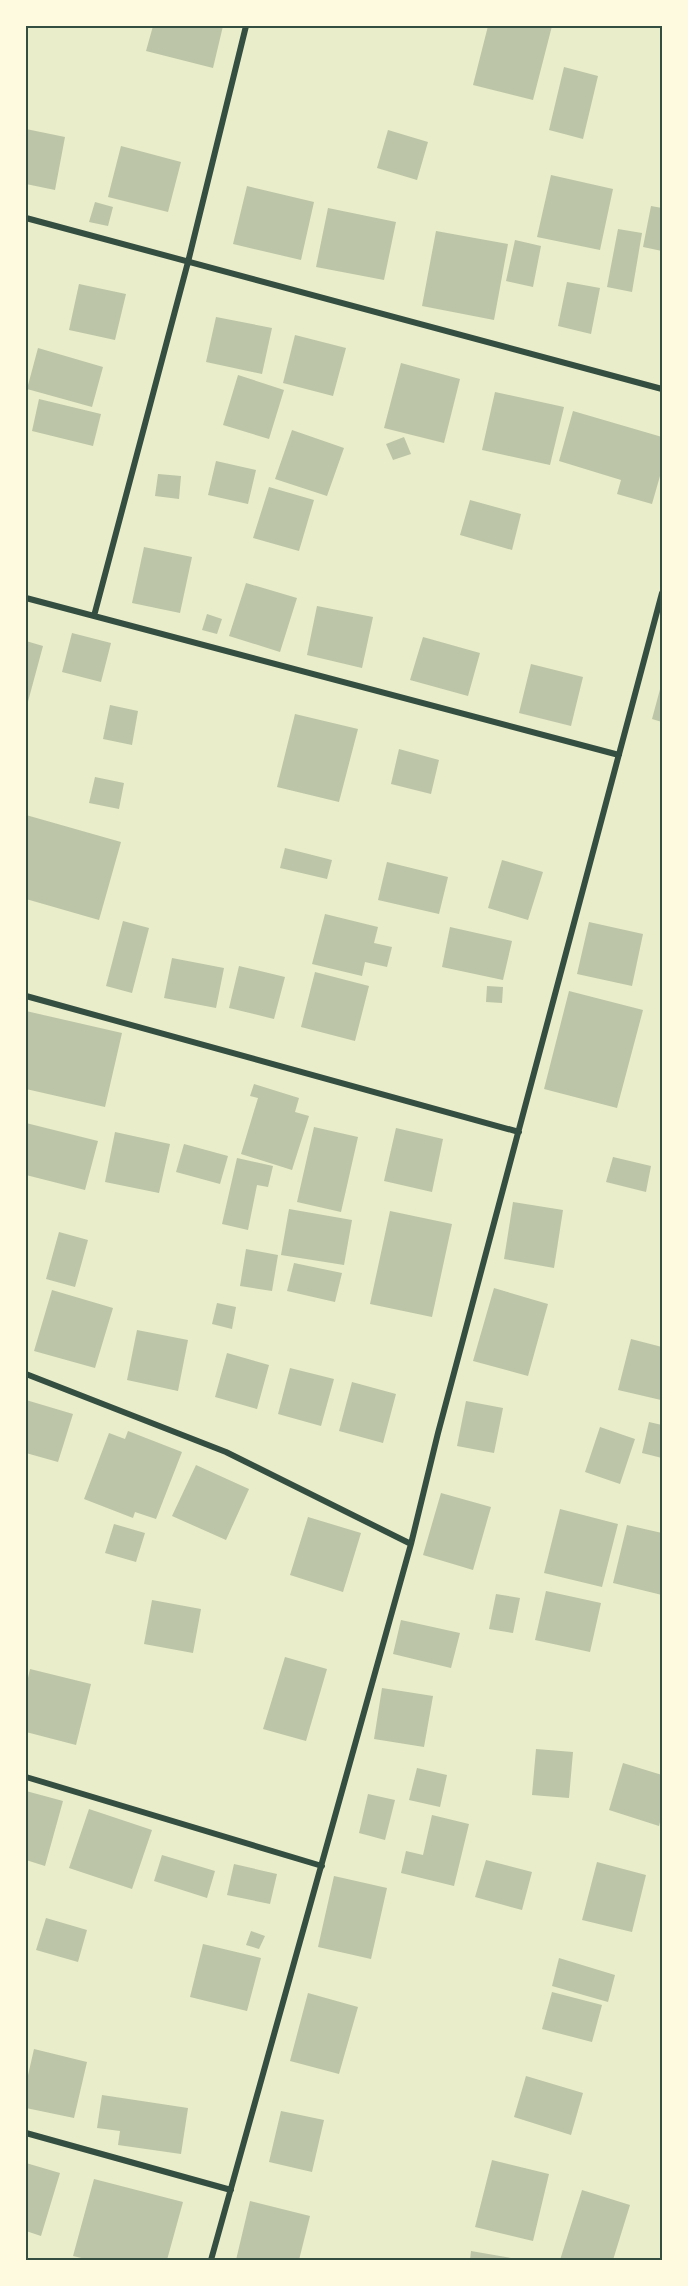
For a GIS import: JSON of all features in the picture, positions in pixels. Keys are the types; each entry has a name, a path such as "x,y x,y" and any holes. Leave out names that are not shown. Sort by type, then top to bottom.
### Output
{"street":[{"path":"94,616 188,262 246,26"},
{"path":"26,218 663,389"},
{"path":"211,2260 411,1544 663,593"},
{"path":"26,598 619,755"},
{"path":"26,996 519,1132"},
{"path":"26,1374 226,1452 411,1544"},
{"path":"26,1777 322,1866"},
{"path":"26,2133 231,2190"}],"building":[{"path":"153,26 223,26 213,68 146,51"},
{"path":"488,26 552,26 533,100 473,85"},
{"path":"564,67 598,76 583,139 549,130"},
{"path":"26,129 65,137 55,190 26,184"},
{"path":"388,130 428,142 417,180 377,168"},
{"path":"121,146 181,162 168,212 108,197"},
{"path":"551,175 613,189 600,250 537,237"},
{"path":"247,186 314,202 301,260 233,244"},
{"path":"95,202 113,207 108,226 89,222"},
{"path":"651,206 662,208 662,251 643,247"},
{"path":"328,208 396,222 384,280 316,267"},
{"path":"618,229 642,233 632,292 607,287"},
{"path":"436,231 508,244 494,320 422,306"},
{"path":"515,240 541,246 533,287 506,281"},
{"path":"567,282 600,288 591,334 558,326"},
{"path":"79,284 126,294 115,340 69,330"},
{"path":"216,317 272,328 262,374 206,362"},
{"path":"295,335 346,348 333,396 283,383"},
{"path":"38,348 103,367 92,407 27,389"},
{"path":"401,363 460,379 444,443 384,428"},
{"path":"238,375 284,390 269,439 223,425"},
{"path":"495,392 564,407 550,465 482,450"},
{"path":"39,399 101,414 93,446 32,431"},
{"path":"573,411 662,437 662,469 652,504 617,494 621,480 559,461"},
{"path":"292,430 344,448 327,496 275,479"},
{"path":"404,437 411,454 393,460 386,444"},
{"path":"216,461 256,470 248,504 208,495"},
{"path":"158,474 181,476 179,499 155,496"},
{"path":"269,487 314,500 299,551 253,538"},
{"path":"470,500 521,514 512,550 460,535"},
{"path":"144,547 192,557 180,613 132,603"},
{"path":"246,583 297,598 280,652 229,636"},
{"path":"317,606 373,617 362,668 307,655"},
{"path":"207,614 222,619 217,634 202,630"},
{"path":"72,633 111,643 101,682 62,672"},
{"path":"423,637 480,653 468,696 410,680"},
{"path":"26,641 43,646 26,709"},
{"path":"531,664 583,677 571,726 519,713"},
{"path":"662,682 662,722 652,719"},
{"path":"110,705 138,711 132,745 103,739"},
{"path":"295,714 358,729 339,802 277,787"},
{"path":"399,749 439,760 431,794 391,784"},
{"path":"95,777 124,783 119,809 89,803"},
{"path":"26,815 121,842 99,920 26,899"},
{"path":"285,848 332,860 327,879 280,868"},
{"path":"502,860 543,872 528,920 488,908"},
{"path":"387,862 448,877 439,914 378,900"},
{"path":"325,914 378,927 374,943 392,947 387,967 365,962 362,976 312,964"},
{"path":"123,921 149,928 132,993 106,986"},
{"path":"589,922 643,934 632,986 577,974"},
{"path":"450,927 512,941 503,980 442,967"},
{"path":"172,958 224,968 216,1008 164,998"},
{"path":"239,966 285,977 274,1019 229,1008"},
{"path":"315,972 369,986 355,1041 301,1027"},
{"path":"487,986 503,987 502,1003 486,1002"},
{"path":"569,991 643,1010 617,1108 544,1089"},
{"path":"26,1011 122,1033 105,1107 26,1089"},
{"path":"254,1084 299,1098 295,1112 309,1116 292,1170 241,1154 258,1098 250,1096"},
{"path":"26,1123 98,1141 85,1190 26,1175"},
{"path":"314,1127 358,1137 341,1212 297,1202"},
{"path":"396,1128 443,1139 432,1192 384,1181"},
{"path":"115,1132 170,1144 159,1193 105,1182"},
{"path":"184,1144 228,1156 220,1184 176,1172"},
{"path":"613,1157 651,1166 646,1192 606,1182"},
{"path":"237,1158 273,1166 268,1187 257,1185 248,1230 222,1224"},
{"path":"513,1202 563,1210 554,1268 504,1259"},
{"path":"289,1209 352,1220 344,1265 281,1255"},
{"path":"390,1211 452,1224 432,1317 370,1304"},
{"path":"59,1232 88,1240 75,1287 46,1279"},
{"path":"246,1249 278,1255 272,1291 240,1286"},
{"path":"294,1263 342,1273 335,1302 287,1291"},
{"path":"494,1288 548,1304 528,1376 473,1361"},
{"path":"52,1290 113,1308 95,1368 34,1351"},
{"path":"217,1303 236,1307 232,1329 212,1324"},
{"path":"137,1330 188,1340 178,1391 127,1380"},
{"path":"631,1339 662,1347 661,1400 618,1390"},
{"path":"227,1353 269,1365 257,1409 215,1397"},
{"path":"290,1368 334,1379 321,1426 278,1414"},
{"path":"352,1382 396,1394 383,1443 339,1431"},
{"path":"26,1400 73,1414 58,1462 26,1453"},
{"path":"466,1401 503,1408 494,1453 457,1446"},
{"path":"649,1422 662,1425 662,1458 642,1453"},
{"path":"600,1427 635,1439 620,1484 585,1472"},
{"path":"128,1431 182,1452 156,1519 135,1512 133,1518 84,1499 109,1433 125,1439"},
{"path":"196,1465 249,1489 226,1540 172,1516"},
{"path":"441,1493 491,1507 473,1570 423,1555"},
{"path":"560,1509 618,1524 602,1587 544,1573"},
{"path":"308,1517 361,1533 343,1592 290,1575"},
{"path":"114,1524 145,1533 136,1562 105,1553"},
{"path":"627,1525 662,1533 662,1595 613,1583"},
{"path":"546,1591 601,1603 590,1652 535,1640"},
{"path":"496,1594 520,1598 513,1633 489,1629"},
{"path":"152,1600 201,1609 193,1653 144,1644"},
{"path":"401,1620 460,1633 451,1668 393,1654"},
{"path":"285,1657 327,1669 306,1741 263,1729"},
{"path":"30,1669 91,1684 76,1745 26,1732 26,1687"},
{"path":"382,1688 433,1696 424,1747 374,1739"},
{"path":"536,1749 573,1752 569,1798 532,1795"},
{"path":"623,1763 662,1775 662,1814 659,1826 609,1810"},
{"path":"417,1768 447,1775 440,1807 409,1800"},
{"path":"26,1791 63,1801 45,1866 26,1860"},
{"path":"368,1794 395,1800 385,1840 359,1833"},
{"path":"89,1809 152,1830 132,1889 69,1868"},
{"path":"432,1815 469,1824 454,1886 401,1873 406,1851 423,1855"},
{"path":"162,1855 215,1871 207,1898 154,1881"},
{"path":"486,1860 532,1872 522,1910 475,1897"},
{"path":"597,1862 646,1875 632,1932 582,1920"},
{"path":"234,1864 277,1874 270,1904 227,1895"},
{"path":"334,1876 387,1888 371,1959 318,1947"},
{"path":"46,1918 87,1930 78,1962 36,1950"},
{"path":"251,1931 265,1936 259,1949 246,1945"},
{"path":"203,1944 261,1958 247,2011 190,1997"},
{"path":"559,1958 615,1975 608,2002 552,1986"},
{"path":"552,1992 602,2005 592,2042 542,2029"},
{"path":"308,1993 358,2007 339,2074 290,2061"},
{"path":"34,2049 87,2062 74,2118 26,2108 26,2084"},
{"path":"526,2076 583,2093 571,2135 514,2117"},
{"path":"102,2095 188,2108 181,2154 118,2145 120,2131 97,2128"},
{"path":"281,2111 324,2120 312,2172 269,2162"},
{"path":"492,2160 549,2174 533,2241 475,2227"},
{"path":"26,2163 60,2173 41,2236 26,2231"},
{"path":"94,2179 183,2202 167,2260 90,2260 73,2256"},
{"path":"582,2190 630,2205 613,2260 560,2260"},
{"path":"250,2201 310,2216 299,2260 236,2260"},
{"path":"471,2251 517,2259 517,2260 470,2260"}]}
